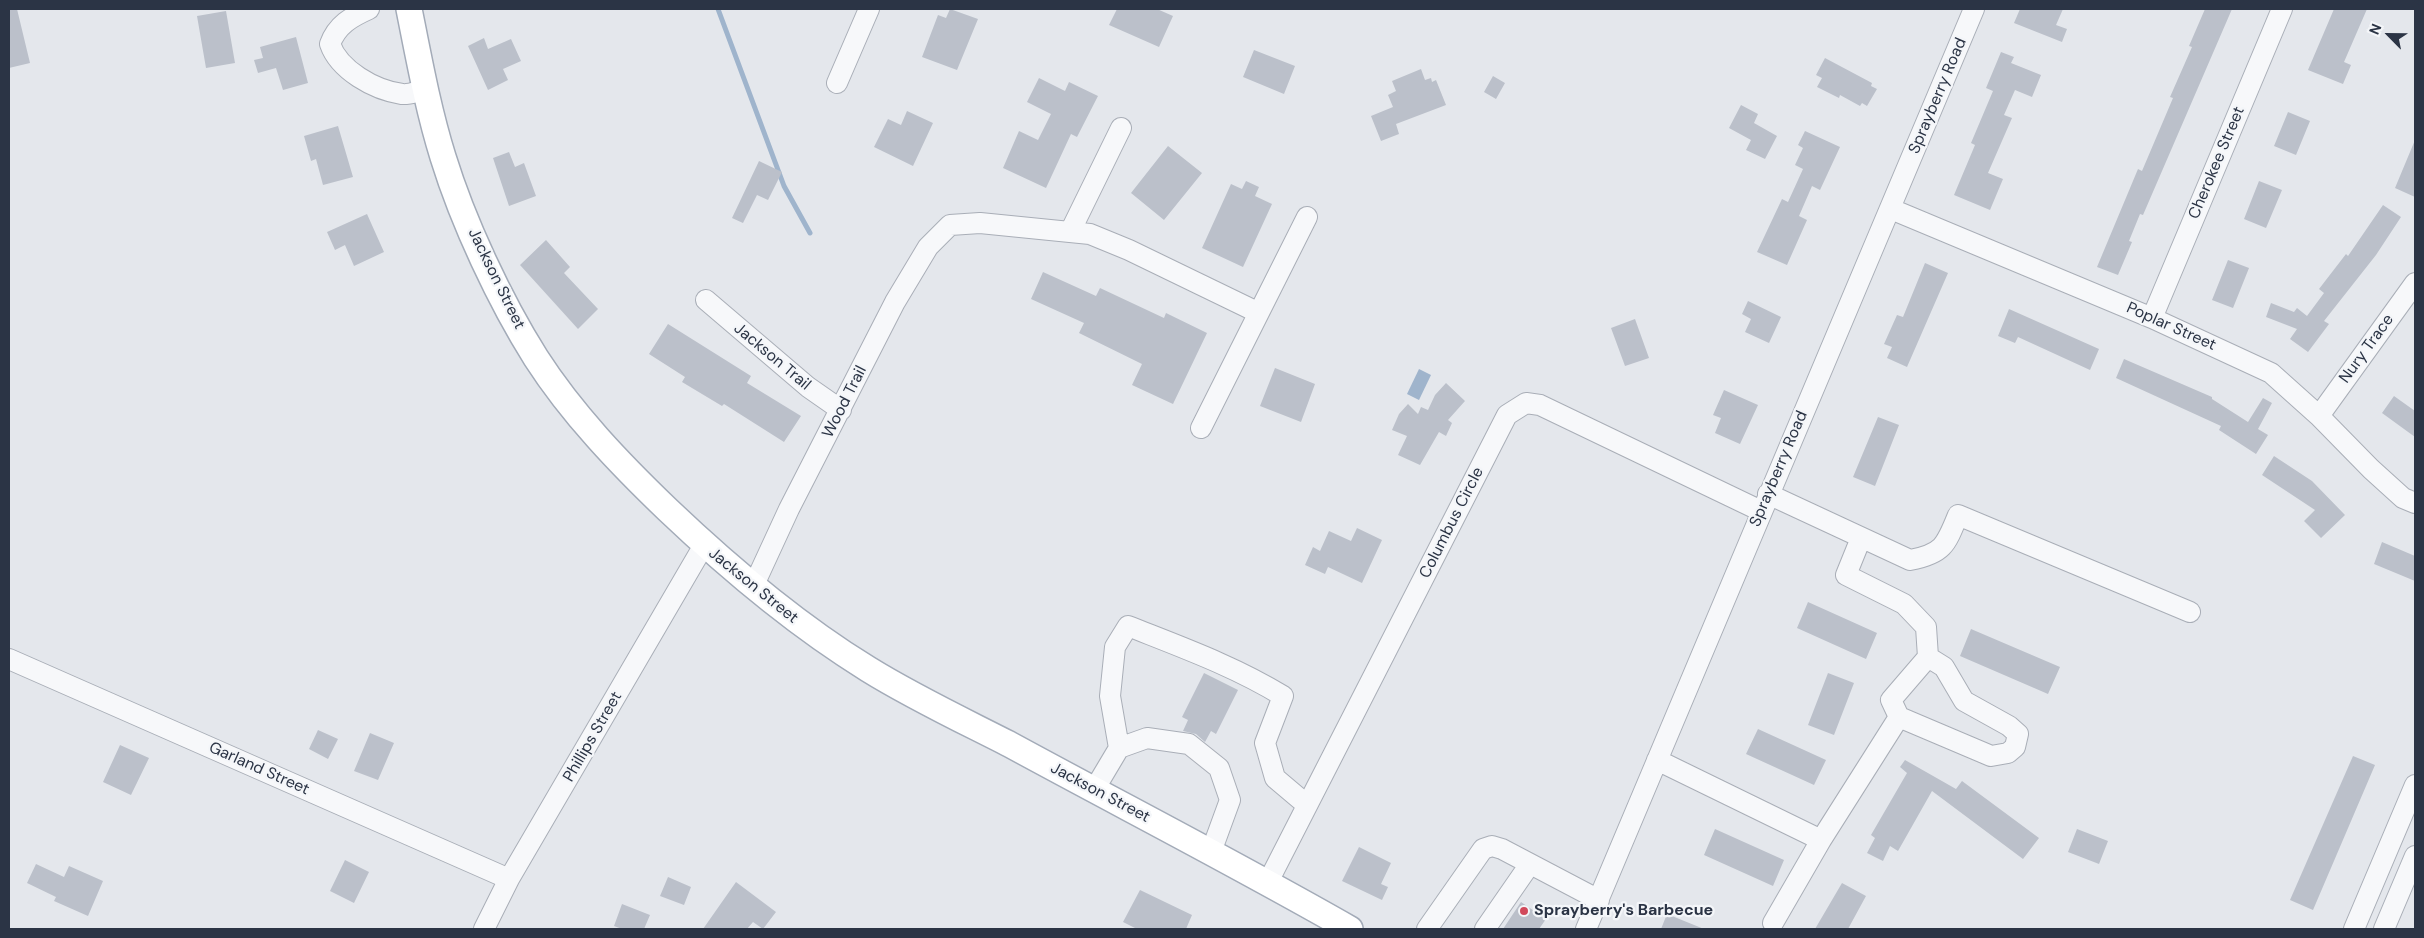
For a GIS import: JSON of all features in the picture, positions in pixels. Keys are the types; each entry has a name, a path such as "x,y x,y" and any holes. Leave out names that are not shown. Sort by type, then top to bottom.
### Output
{"main road":[{"name":"Jackson Street","path":"409,9 425,90 444,160 482,257 538,360 604,444 639,483 704,545 753,587 801,625 871,671 1268,882 1350,929"}],"street":[{"path":"369,9 347,21 335,31 330,44 334,55 352,73 382,88 403,94 425,90"},
{"path":"837,83 870,9"},
{"name":"Sprayberry Road","path":"1586,929 1974,9"},
{"name":"Cherokee Street","path":"2152,318 2282,9"},
{"path":"1121,128 1070,232 1090,234 1129,250 1257,312"},
{"name":"Poplar Street","path":"1891,209 2152,318 2271,374 2319,416 2402,498 2415,503"},
{"path":"1201,428 1257,312 1307,217"},
{"name":"Wood Trail","path":"753,587 789,509 895,302 928,247 950,225 980,223 1070,232"},
{"name":"Nury Trace","path":"2319,416 2415,283"},
{"name":"Jackson Trail","path":"706,300 808,387 841,410"},
{"name":"Columbus Circle","path":"1268,882 1507,415 1526,403 1540,405 1765,502 1861,538 1910,560 1931,556 1947,542 1958,515 2190,612"},
{"path":"1861,538 1846,575 1904,604 1926,627 1928,657 1891,700 1899,717 1991,756 2008,753 2015,747 2018,734 2009,726 1964,701 1944,667 1928,657"},
{"name":"Phillips Street","path":"484,929 509,879 704,545"},
{"path":"1119,748 1110,696 1115,647 1128,626 1256,679 1283,696 1266,743 1275,778 1307,805"},
{"name":"Garland Street","path":"9,659 509,879"},
{"path":"1772,923 1821,840 1899,717"},
{"path":"1094,790 1119,748 1147,738 1189,744 1219,768 1230,800 1211,852"},
{"path":"1657,760 1821,840"},
{"path":"2354,929 2415,785"},
{"path":"1427,929 1483,849 1492,846 1502,849 1598,900"},
{"path":"2384,929 2415,856"},
{"path":"1485,929 1530,864"}],"water":[{"path":"1419,369 1431,375 1419,400 1407,394"}],"building":[{"path":"9,9 17,9 30,63 9,68"},
{"path":"950,9 978,19 957,70 922,57 938,15 946,18"},
{"path":"1117,9 1157,9 1173,16 1159,47 1109,25"},
{"path":"2020,9 2063,9 2056,25 2067,29 2062,42 2014,23"},
{"path":"2205,9 2232,9 2143,215 2140,214 2129,241 2132,242 2118,275 2097,267 2138,169 2142,171 2173,98 2170,97 2192,47 2189,46"},
{"path":"2334,9 2367,9 2344,62 2351,65 2343,84 2308,70"},
{"path":"226,11 235,63 206,68 197,16"},
{"path":"296,37 308,83 283,90 276,68 258,73 254,60 263,58 260,47"},
{"path":"484,38 488,49 511,39 521,61 503,69 508,80 488,90 468,46"},
{"path":"1254,50 1295,66 1284,94 1243,77"},
{"path":"2001,52 2014,57 2011,63 2041,75 2032,97 2015,90 2004,115 2012,118 1988,173 2003,179 1990,210 1954,195 1975,145 1971,143 1993,91 1986,88"},
{"path":"1825,58 1872,83 1871,86 1877,89 1867,106 1862,103 1860,106 1840,95 1839,98 1817,87 1822,78 1816,75"},
{"path":"1421,69 1425,80 1431,78 1432,82 1436,80 1446,105 1396,124 1399,134 1381,141 1371,116 1393,107 1388,95 1396,91 1392,81"},
{"path":"1493,76 1505,83 1496,99 1484,92"},
{"path":"1039,78 1065,91 1069,82 1098,96 1077,137 1071,134 1046,188 1003,168 1019,131 1038,140 1051,114 1027,102"},
{"path":"1741,105 1758,114 1754,123 1777,136 1765,159 1746,150 1751,140 1729,128"},
{"path":"907,111 933,123 913,166 874,147 888,119 901,125"},
{"path":"2288,112 2310,121 2296,155 2274,146"},
{"path":"338,126 353,177 323,185 316,159 311,161 304,136"},
{"path":"1805,131 1840,147 1820,190 1812,186 1799,216 1807,220 1787,265 1757,252 1782,199 1788,202 1803,169 1795,165 1803,148 1798,145"},
{"path":"2415,140 2415,197 2395,188"},
{"path":"1168,146 1202,173 1164,220 1131,193"},
{"path":"509,152 515,167 524,163 536,196 509,206 493,158"},
{"path":"759,161 782,172 768,200 757,195 743,223 732,218"},
{"path":"1246,181 1259,187 1255,196 1272,204 1243,267 1202,248 1231,184 1242,189"},
{"path":"2259,181 2282,190 2266,228 2244,219"},
{"path":"2383,205 2401,217 2376,255 2324,321 2329,324 2308,352 2290,339 2297,329 2266,317 2271,303 2294,312 2297,308 2307,316 2324,293 2319,289 2346,254 2348,256"},
{"path":"367,214 384,252 354,266 345,245 335,250 327,232"},
{"path":"546,240 570,267 564,273 598,309 578,329 520,265"},
{"path":"2228,260 2249,268 2233,308 2212,300"},
{"path":"1925,263 1948,273 1907,367 1887,358 1892,347 1884,344 1897,315 1903,317"},
{"path":"1043,272 1096,296 1100,288 1164,318 1166,313 1207,333 1173,404 1132,385 1142,364 1079,333 1084,323 1031,299"},
{"path":"1748,301 1781,317 1769,343 1745,332 1751,319 1742,314"},
{"path":"2009,309 2099,349 2090,370 2018,337 2015,343 1998,336"},
{"path":"1635,319 1649,358 1625,366 1611,328"},
{"path":"668,324 751,376 747,383 801,416 784,442 724,404 722,406 682,382 685,377 649,354"},
{"path":"2124,359 2212,397 2212,399 2248,422 2263,398 2272,403 2258,429 2268,435 2256,454 2219,430 2221,426 2116,378"},
{"path":"1275,368 1315,384 1301,422 1260,406"},
{"path":"1446,383 1465,401 1448,420 1452,423 1446,436 1439,432 1420,465 1398,455 1407,436 1392,430 1399,414 1408,404 1418,414 1421,407 1428,410 1435,395"},
{"path":"1724,390 1758,405 1740,444 1715,433 1721,418 1713,415"},
{"path":"2394,396 2415,411 2415,437 2382,413"},
{"path":"1878,417 1899,425 1875,486 1853,477"},
{"path":"2274,456 2312,481 2345,515 2321,538 2304,521 2315,510 2262,475"},
{"path":"1357,528 1382,540 1362,583 1328,567 1325,574 1305,565 1313,547 1320,551 1329,531 1351,541"},
{"path":"2382,542 2415,556 2415,581 2374,564"},
{"path":"1808,602 1877,633 1866,659 1797,628"},
{"path":"1971,629 2060,667 2048,694 1960,656"},
{"path":"1204,673 1238,690 1216,734 1211,731 1205,742 1196,734 1183,731 1188,720 1182,717"},
{"path":"1828,673 1854,683 1834,735 1808,725"},
{"path":"1758,729 1826,760 1814,785 1746,754"},
{"path":"318,730 338,739 328,759 309,749"},
{"path":"370,733 394,743 378,780 354,771"},
{"path":"120,745 149,758 131,795 103,782"},
{"path":"2353,756 2375,765 2313,910 2290,900"},
{"path":"1905,760 1956,789 1962,781 2039,838 2023,859 1932,791 1898,851 1890,846 1883,861 1867,853 1875,838 1871,835 1907,773 1900,767"},
{"path":"1715,829 1784,860 1773,886 1704,855"},
{"path":"2077,829 2108,841 2099,864 2068,852"},
{"path":"1359,847 1391,863 1381,884 1388,887 1382,900 1342,881"},
{"path":"345,860 369,872 354,903 330,891"},
{"path":"36,864 64,877 69,866 103,881 88,916 54,901 56,897 27,883"},
{"path":"668,877 691,887 684,905 660,896"},
{"path":"736,882 776,912 763,929 753,922 747,929 703,929"},
{"path":"1842,883 1866,896 1848,929 1815,929"},
{"path":"1140,890 1192,915 1186,929 1137,929 1123,922"},
{"name":"Sprayberry's Barbecue","path":"1521,902 1546,919 1539,929 1503,929"},
{"path":"622,904 650,915 644,929 622,929 614,926"},
{"path":"1667,914 1704,929 1661,929"}],"waterway":[{"path":"718,9 784,186 810,233"}],"place":[{"name":"Sprayberry's Barbecue","path":"1524,911"}]}
